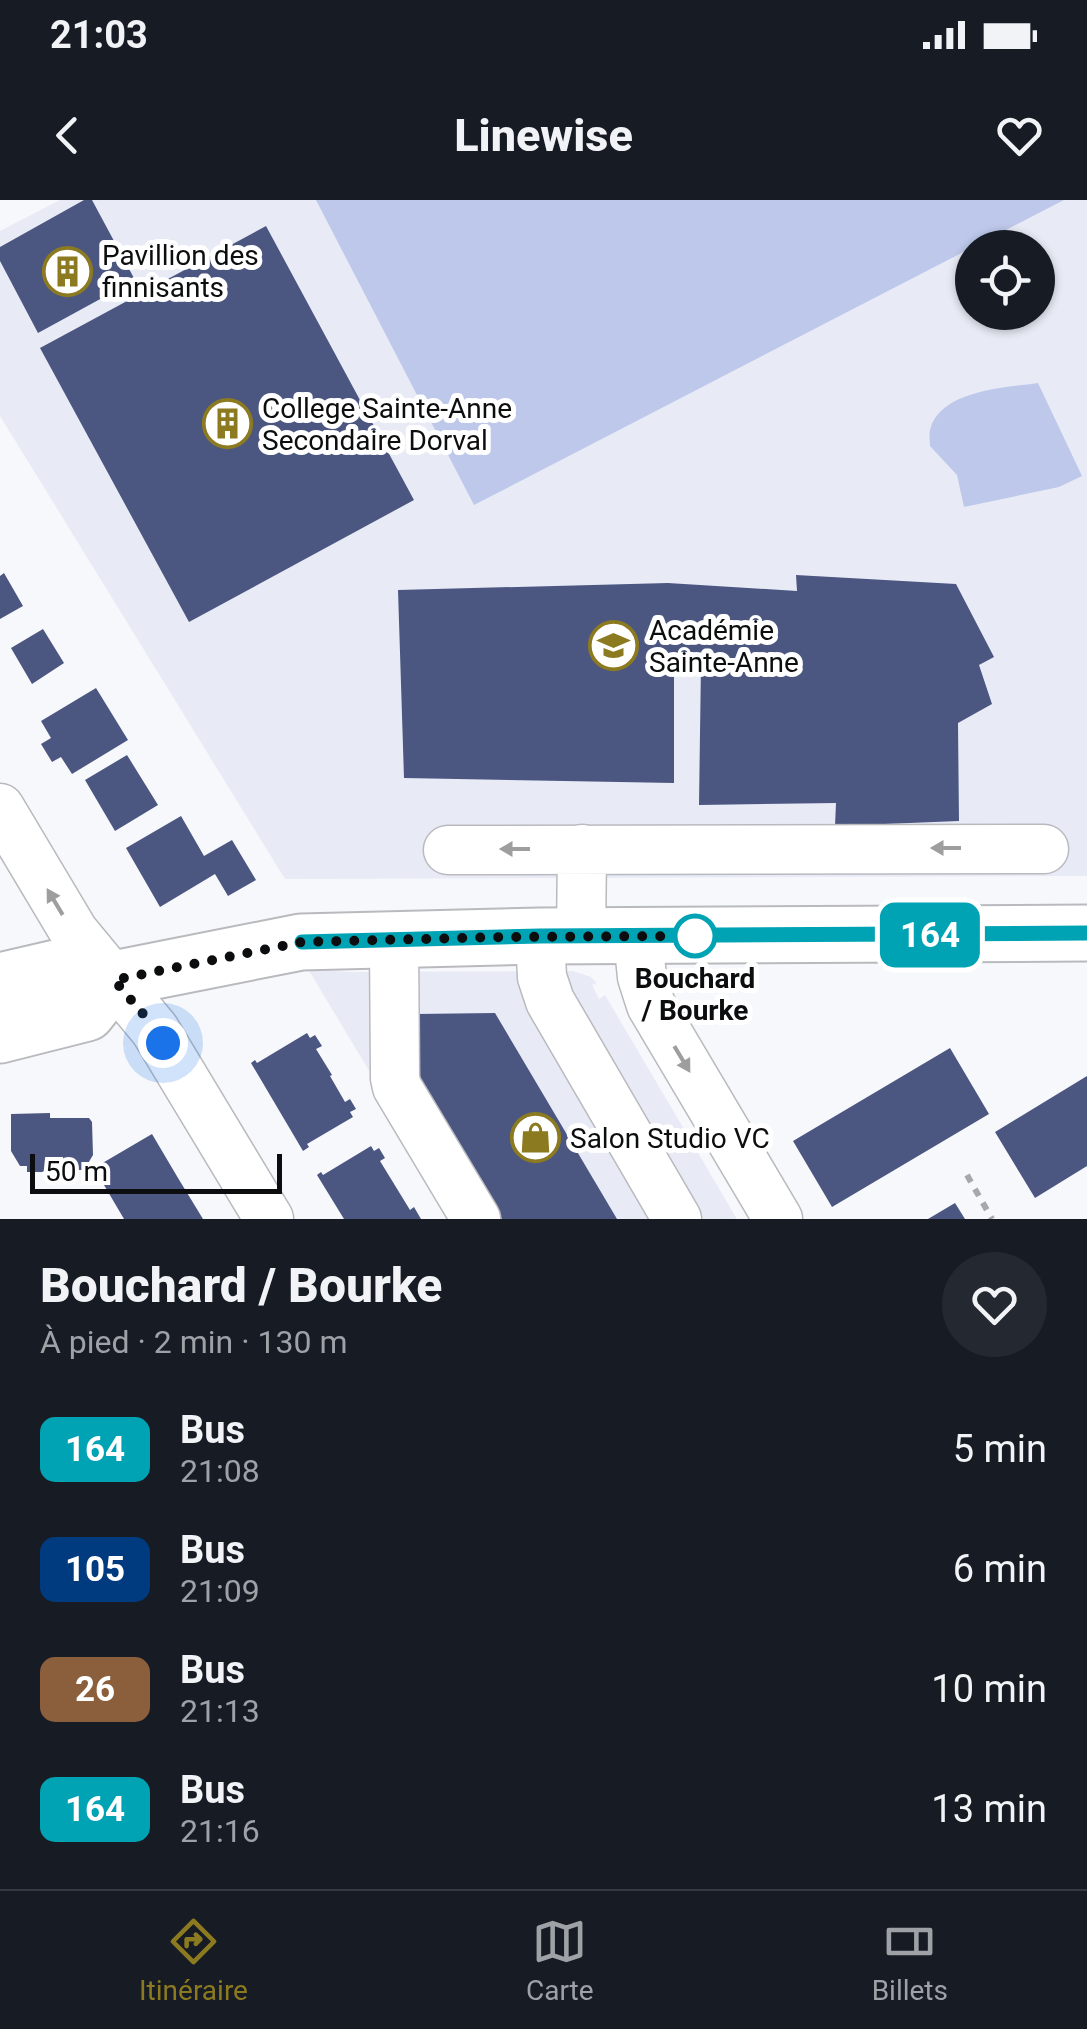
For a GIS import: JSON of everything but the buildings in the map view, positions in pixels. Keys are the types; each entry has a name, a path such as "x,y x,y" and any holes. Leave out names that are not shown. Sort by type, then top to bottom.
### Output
{"main road":[{"path":"0,980 56,968 114,980 302,942 1087,933"},
{"path":"0,1035 87,1013 114,980"}],"street":[{"path":"0,808 74,932 155,1030 269,1219"},
{"path":"582,849 560,937 542,977 550,1001 677,1219"},
{"path":"448,850 1044,849"},
{"path":"638,937 642,977 651,1005 778,1219"},
{"path":"394,939 394,1078 476,1219"}],"path":[{"path":"967,1175 992,1219"}],"shaded area":[{"name":"Académie Sainte-Anne","path":"60,200 1087,200 1087,876 285,879 0,416 0,231"},
{"path":"316,200 1064,200 1006,230 955,230 955,256 474,505"},
{"path":"1038,383 1082,476 1059,487 964,507 957,475 930,446 930,430 936,417 946,406 975,393"},
{"path":"308,969 573,971 591,977 597,983 592,985 599,999 605,995 737,1219 458,1219"}],"bus line":[{"name":"164","path":"302,942 540,936 1087,933"}],"place":[{"name":"Pavillion des finnisants","path":"67,271"},
{"name":"College Sainte-Anne Secondaire Dorval","path":"227,424"},
{"name":"Académie Sainte-Anne","path":"614,646"},
{"name":"Bouchard / Bourke","path":"695,936"},
{"name":"Salon Studio VC","path":"535,1138"}],"route":[{"path":"163,1043 114,980 302,942 695,936"}]}
